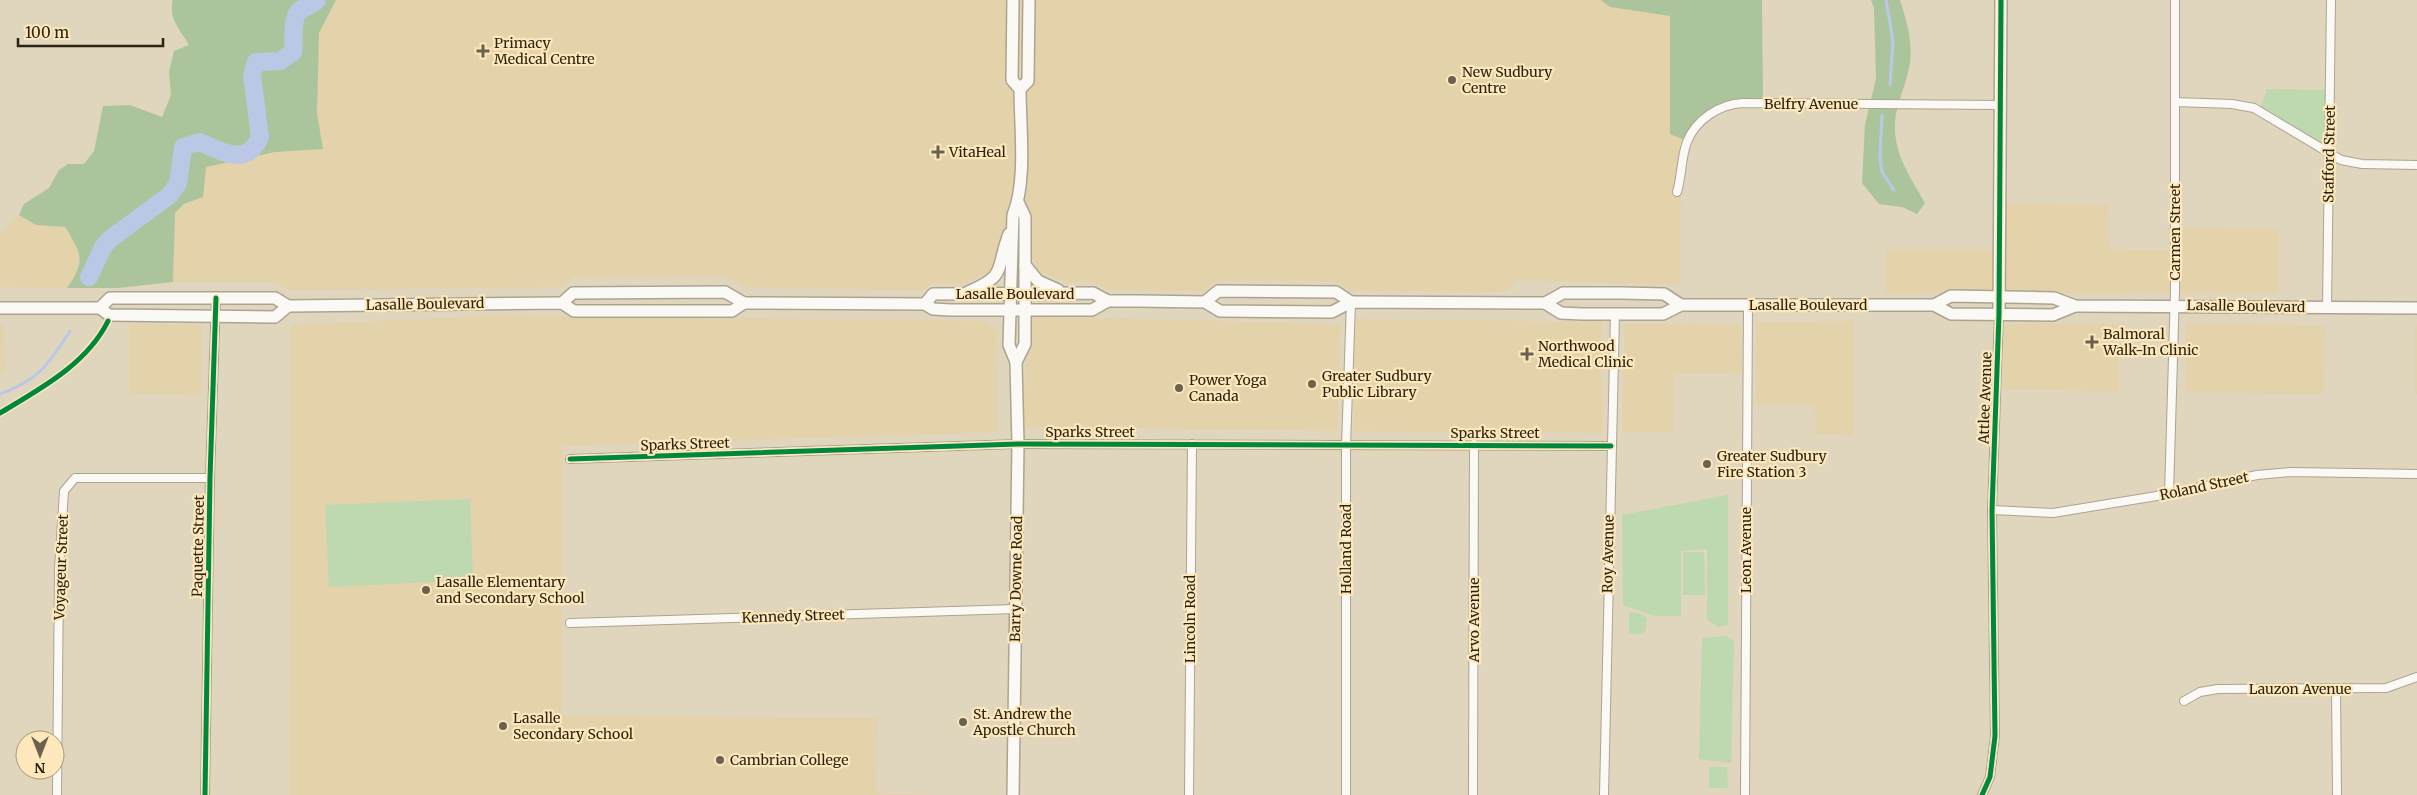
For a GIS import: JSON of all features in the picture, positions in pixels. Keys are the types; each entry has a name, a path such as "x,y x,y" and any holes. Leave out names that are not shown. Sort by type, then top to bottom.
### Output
{"main road":[{"name":"Barry Downe Road","path":"1013,0 1012,80 1020,89 1018,202 1013,215 1009,345 1016,362 1018,444 1013,795"},
{"name":"Barry Downe Road","path":"1020,89 1028,81 1028,0"},
{"name":"Attlee Avenue","path":"1999,314 2001,0"},
{"name":"Barry Downe Road","path":"1016,362 1025,344 1026,294 1025,217 1018,202"},
{"path":"965,294 986,285 998,274 1013,224"},
{"path":"1026,265 1044,286 1067,293"},
{"name":"Lasalle Boulevard","path":"1205,302 1218,291 1336,292 1351,302"},
{"name":"Lasalle Boulevard","path":"562,303 573,293 725,292 744,303 925,304 933,309 1092,310 1108,301"},
{"name":"Lasalle Boulevard","path":"925,304 933,294 1093,293 1108,301 1205,302 1220,310 1332,312 1351,302 1545,303 1563,293 1635,293 1664,294 1681,305"},
{"name":"Lasalle Boulevard","path":"1545,303 1561,313 1615,314 1663,314 1681,305 1934,305 1951,296 2054,298 2075,306 2174,305 2417,308"},
{"name":"Lasalle Boulevard","path":"100,308 110,298 275,298 288,306 562,303 574,311 732,311 744,303"},
{"name":"Lasalle Boulevard","path":"1934,305 1951,314 2054,315 2075,306"},
{"name":"Lasalle Boulevard","path":"0,308 100,308 109,315 275,317 288,306"}],"street":[{"name":"Carmen Street","path":"2169,494 2174,305 2176,0"},
{"name":"Stafford Street","path":"2328,307 2331,0"},
{"path":"2175,102 2232,104 2254,108 2341,160 2362,164 2417,165"},
{"name":"Belfry Avenue","path":"1677,192 1688,141 1702,121 1723,106 1743,103 2001,105"},
{"name":"Paquette Street","path":"206,795 210,478 216,298"},
{"name":"Holland Road","path":"1346,795 1346,446 1351,302"},
{"name":"Leon Avenue","path":"1745,795 1748,305"},
{"name":"Roy Avenue","path":"1604,795 1615,314"},
{"name":"Attlee Avenue","path":"1982,795 1990,777 1995,736 1992,510 1999,314"},
{"name":"Sparks Street","path":"570,459 1018,444 1346,446 1474,444 1611,446"},
{"name":"Lincoln Road","path":"1188,795 1192,444"},
{"name":"Arvo Avenue","path":"1473,795 1474,444"},
{"name":"Roland Street","path":"1992,510 2053,512 2169,494 2257,475 2290,472 2417,474"},
{"name":"Voyageur Street","path":"57,795 59,569 64,491 75,478 210,478"},
{"name":"Kennedy Street","path":"570,623 1016,609"},
{"name":"Lauzon Avenue","path":"2184,701 2200,692 2218,689 2386,688 2417,677"},
{"path":"2336,689 2337,795"}],"shaded area":[{"path":"336,0 1601,0 1610,7 1670,15 1670,134 1687,141 1681,178 1680,285 1516,280 1505,292 1351,291 1336,281 1218,280 1205,291 1110,290 1094,282 1068,282 1046,275 1039,270 1026,249 1027,207 1020,192 995,268 966,283 932,283 925,290 744,287 725,276 573,277 561,287 288,290 275,282 173,282 175,213 184,204 203,197 206,166 275,152 323,149 317,113 319,33"},
{"path":"2005,204 2108,205 2109,249 2169,250 2168,228 2279,229 2278,293 1886,293 1886,249 2005,249"},
{"path":"19,215 36,225 64,227 78,247 79,270 67,288 0,287 0,234"},
{"path":"493,316 983,321 996,330 998,432 563,446 562,716 877,718 876,793 928,795 289,795 291,325"},
{"path":"1028,317 1340,325 1337,431 1023,427"},
{"path":"1357,319 1602,322 1603,433 1354,431 1354,325"},
{"path":"1854,321 1853,435 1816,434 1815,405 1756,405 1756,322"},
{"path":"2186,323 2325,326 2324,394 2186,392"},
{"path":"129,324 202,325 201,395 129,393"},
{"path":"1625,324 1741,325 1742,373 1675,374 1673,432 1622,432"},
{"path":"2004,324 2119,324 2119,392 2003,389"},
{"path":"0,325 4,325 5,371 0,374"},
{"path":"2415,325 2417,325 2417,394 2415,394"}],"green space":[{"path":"173,0 336,0 319,33 317,113 323,149 275,152 206,167 203,197 184,204 175,213 173,282 118,288 67,288 77,271 80,258 75,244 65,227 36,225 19,215 24,204 49,188 59,170 68,164 84,164 94,151 103,106 130,105 162,117 171,95 169,72 174,51 189,45 173,18"},
{"path":"1601,0 1762,0 1763,103 1722,105 1687,141 1670,134 1670,16 1610,7"},
{"path":"1871,0 1900,0 1907,26 1911,54 1910,63 1898,107 1895,128 1901,158 1925,203 1917,214 1902,207 1879,204 1862,183 1865,124 1876,79 1874,8"},
{"path":"2267,89 2329,90 2329,152 2260,109"},
{"path":"1728,495 1728,625 1718,627 1707,619 1707,549 1681,551 1681,616 1655,616 1623,605 1622,515"},
{"path":"470,499 473,580 329,587 325,505"},
{"path":"1683,552 1704,552 1705,595 1683,595"},
{"path":"1629,612 1641,614 1647,618 1646,630 1641,634 1629,634"},
{"path":"1726,636 1734,641 1731,763 1699,759 1702,638"},
{"path":"1709,767 1727,767 1728,788 1709,788"}],"waterway":[{"path":"89,277 103,247 110,239 170,195 178,183 183,147 199,142 225,153 241,155 248,152 254,146 260,137 252,75 256,62 280,61 293,52 294,24 297,14 300,10 317,0"},
{"path":"1886,0 1893,41 1890,85"},
{"path":"1882,115 1880,157 1882,172 1894,190"},
{"path":"0,394 24,383 41,370 70,331"}],"cycle path":[{"path":"1982,795 1990,777 1995,736 1992,510 1999,314 2001,0"},
{"path":"205,795 210,478 216,298"},
{"path":"0,413 46,385 75,363 88,350 108,321"},
{"path":"570,459 1018,444 1611,446"}],"place":[{"name":"Primacy Medical Centre","path":"483,51"},
{"name":"New Sudbury Centre","path":"1452,80"},
{"name":"VitaHeal","path":"938,152"},
{"name":"Balmoral Walk-In Clinic","path":"2092,342"},
{"name":"Northwood Medical Clinic","path":"1527,354"},
{"name":"Greater Sudbury Public Library","path":"1312,384"},
{"name":"Power Yoga Canada","path":"1179,388"},
{"name":"Greater Sudbury Fire Station 3","path":"1707,464"},
{"name":"Lasalle Elementary and Secondary School","path":"426,590"},
{"name":"St. Andrew the Apostle Church","path":"963,722"},
{"name":"Lasalle Secondary School","path":"503,726"},
{"name":"Cambrian College","path":"720,760"}]}
